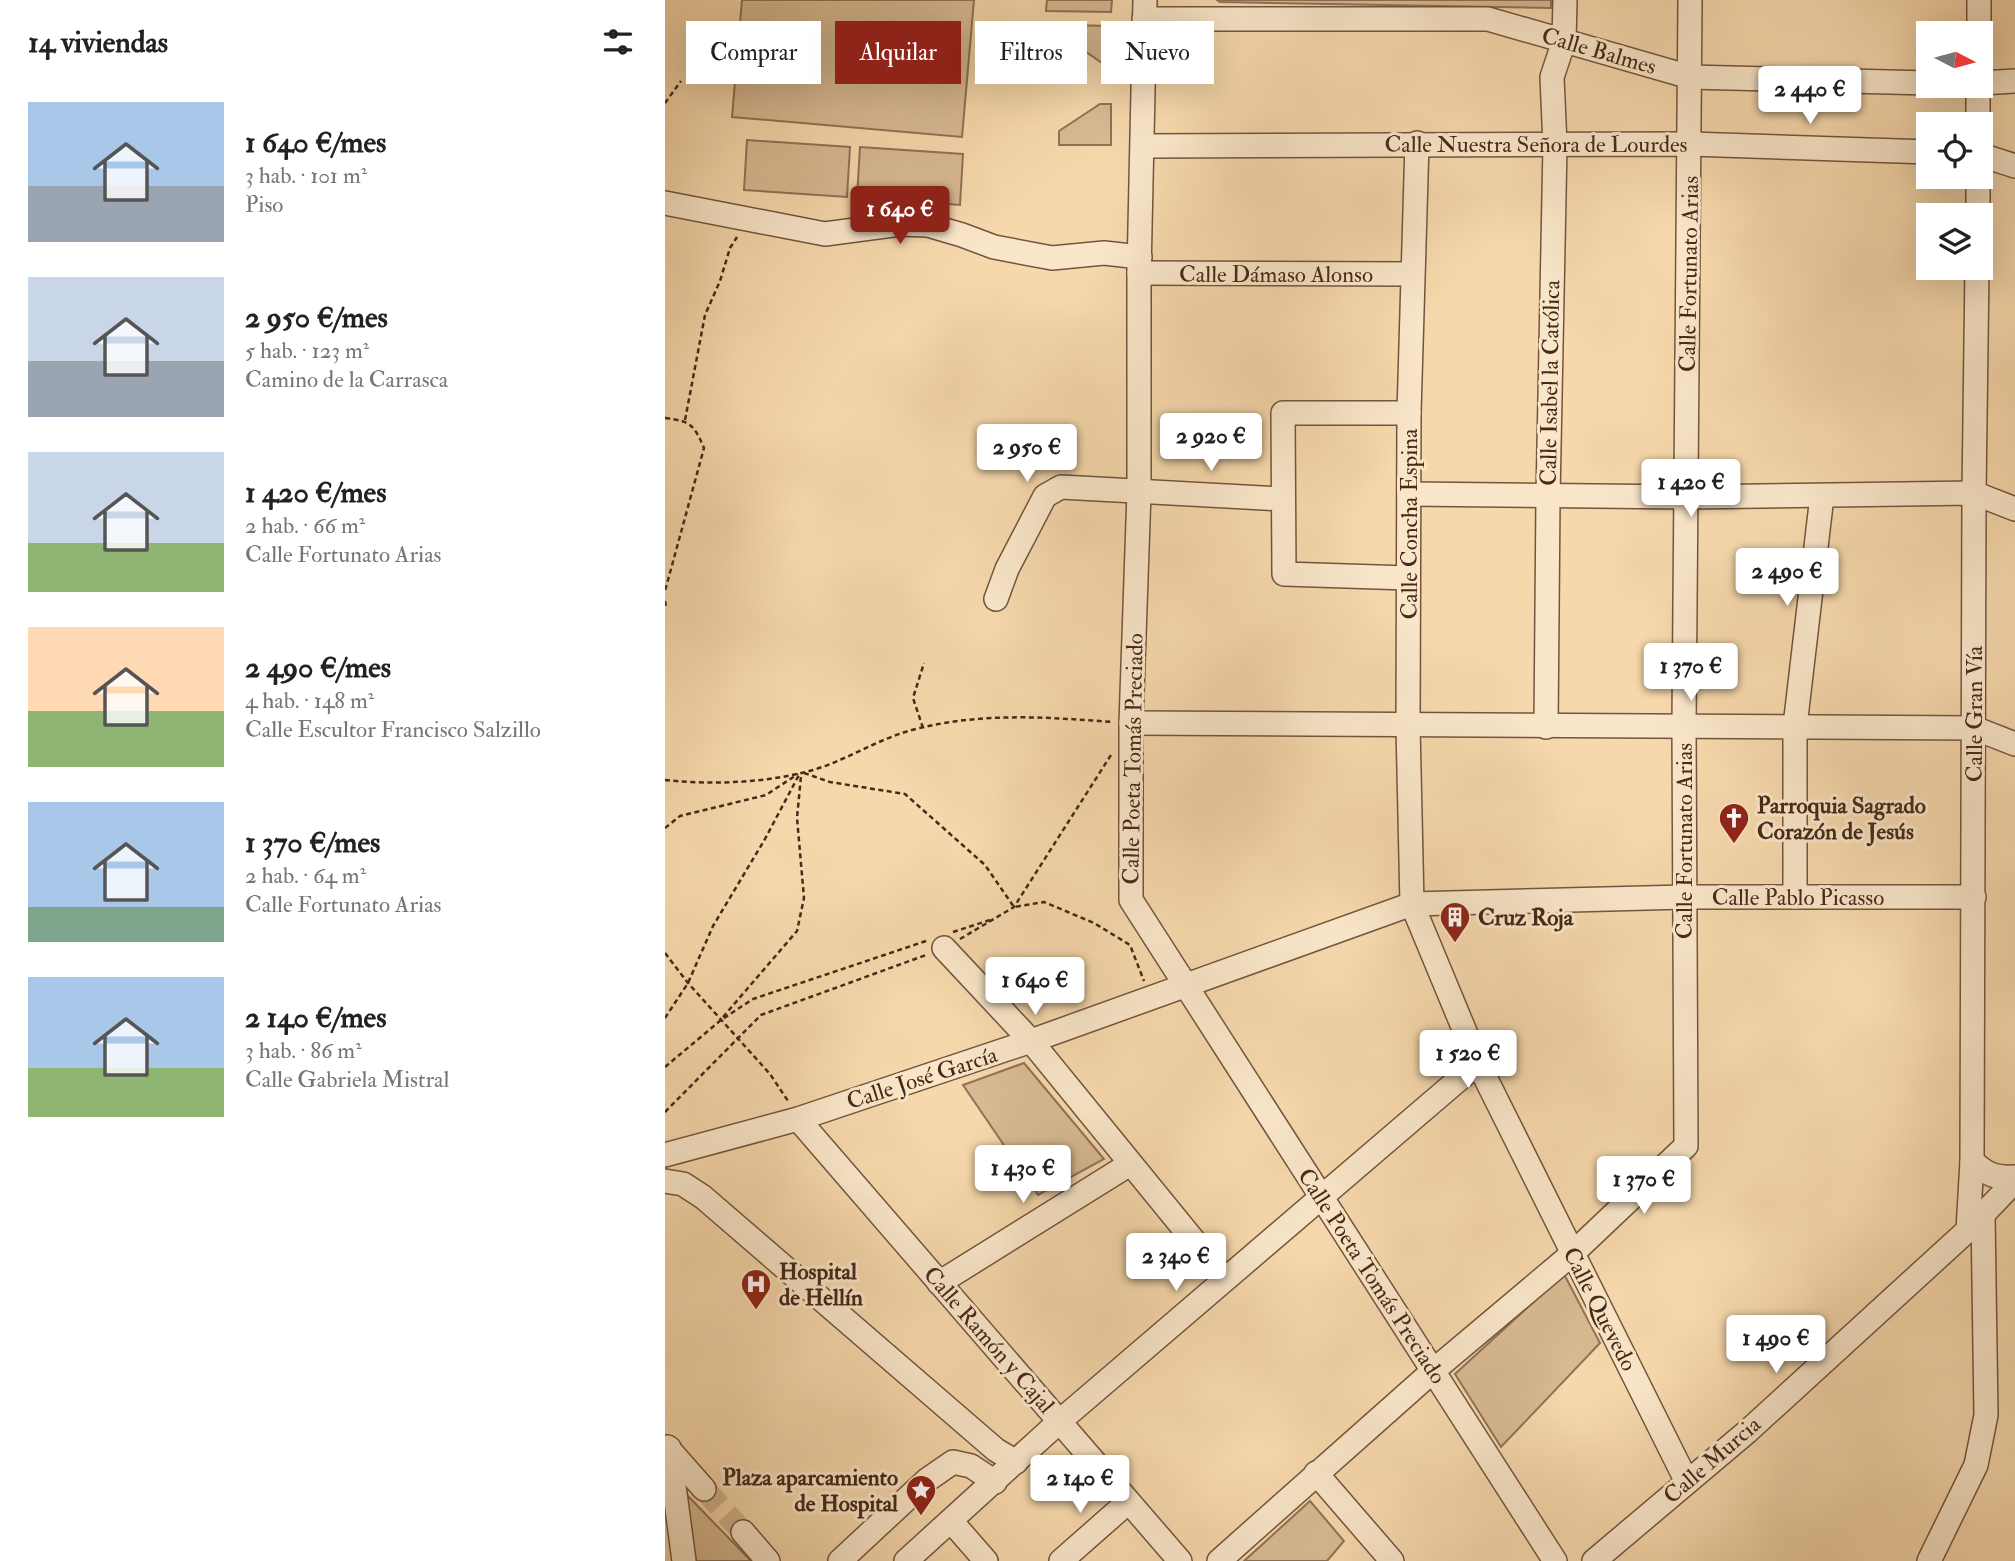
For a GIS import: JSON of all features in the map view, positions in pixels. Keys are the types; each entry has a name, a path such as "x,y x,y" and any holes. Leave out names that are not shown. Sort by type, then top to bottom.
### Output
{"street":[{"name":"Calle Isabel la Católica","path":"1546,727 1555,145 1552,77 1564,41 1565,0"},
{"name":"Calle Fortunato Arias","path":"1219,1561 1433,1371 1572,1254 1686,1146 1684,725 1691,144 1690,0"},
{"path":"1979,0 1979,21"},
{"name":"Calle Balmes","path":"1144,10 1488,19 1691,77 1916,83"},
{"name":"Calle Poeta Tomás Preciado","path":"1144,10 1139,492 1131,723 1131,900 1555,1561"},
{"path":"1993,84 2015,81"},
{"name":"Calle Concha Espina","path":"1412,904 1408,726 1409,413 1417,144"},
{"name":"Calle Nuestra Señora de Lourdes","path":"1143,146 1691,144 1916,152"},
{"path":"1993,159 2015,166"},
{"name":"Calle Dámaso Alonso","path":"665,203 825,234 900,224 928,225 994,247 1052,258 1104,253 1140,265 1412,274"},
{"name":"Calle Gran Vía","path":"1930,1561 1976,1465 1986,1415 1972,1161 1977,280"},
{"path":"1408,578 1284,574 1282,499 1283,413 1409,413"},
{"path":"996,599 1007,569 1045,496 1061,487 1282,499"},
{"path":"1409,494 1548,497 1974,494 2015,509"},
{"path":"1795,897 1795,726 1822,496"},
{"path":"1131,723 1974,728 2015,744"},
{"name":"Calle Pablo Picasso","path":"1412,904 1685,897 1974,897"},
{"name":"Calle José García","path":"665,1155 798,1119 1031,1041 1412,904"},
{"name":"Calle Quevedo","path":"1412,904 1478,1063 1687,1482"},
{"path":"942,940 1031,1041 1225,1279"},
{"path":"906,1561 1060,1421 1478,1063"},
{"name":"Calle Ramón y Cajal","path":"798,1119 1180,1561"},
{"path":"1972,1161 1988,1175 2015,1179"},
{"path":"939,1283 1130,1164"},
{"name":"Calle Murcia","path":"1594,1561 1748,1431 1976,1222 2015,1179"},
{"path":"665,1181 683,1184 703,1197 996,1450 1016,1462"},
{"path":"667,1446 704,1489"},
{"path":"667,1446 684,1561"},
{"path":"840,1561 927,1480 953,1462 971,1466 995,1482"},
{"path":"1317,1473 1392,1561"},
{"path":"1061,1561 1128,1502"},
{"path":"951,1521 986,1561"},
{"path":"743,1532 768,1561"}],"path":[{"path":"665,103 681,81"},
{"path":"685,420 705,315 720,281 730,248 744,230 739,217"},
{"path":"665,418 685,420 696,429 704,448 665,591"},
{"path":"665,601 666,607"},
{"path":"923,728 913,698 924,663"},
{"path":"665,780 712,782 768,779 801,772 858,753 910,730 967,719 1027,716 1131,723 1014,907"},
{"path":"801,772 830,782 905,794 985,866 1014,907"},
{"path":"665,828 680,816 766,795 801,772"},
{"path":"665,1018 688,983 713,926 801,772"},
{"path":"721,1020 797,931 804,898 797,818 801,772"},
{"path":"665,1112 761,1016 996,918 1014,907 1044,902 1094,923 1130,945 1151,999"},
{"path":"665,1067 721,1020 753,999 942,940 996,918"},
{"path":"665,953 688,983 770,1074 798,1119"}],"shaded area":[{"path":"742,0 974,0 962,137 732,117 735,84 821,84 821,21 740,21"},
{"path":"1047,0 1112,0 1111,12 1046,11"},
{"path":"1217,0 1551,0 1551,8 1220,2"},
{"path":"1087,25 1101,26 1101,62 1087,53"},
{"path":"1100,104 1111,104 1111,145 1059,145 1059,131"},
{"path":"747,140 850,147 847,197 744,190"},
{"path":"860,147 963,154 960,205 857,197"},
{"path":"1024,1063 1104,1159 1038,1195 963,1085"},
{"path":"1564,1274 1600,1343 1501,1447 1455,1374"},
{"path":"685,1493 751,1561 689,1561"},
{"path":"1310,1501 1344,1541 1327,1561 1244,1561"}],"tunnel":[{"path":"704,1489 743,1532"}],"place":[{"name":"Parroquia Sagrado Corazón de Jesús","path":"1734,845"},
{"name":"Cruz Roja","path":"1455,944"},
{"name":"Hospital de Hellín","path":"756,1311"},
{"name":"Plaza aparcamiento de Hospital","path":"921,1517"}]}
